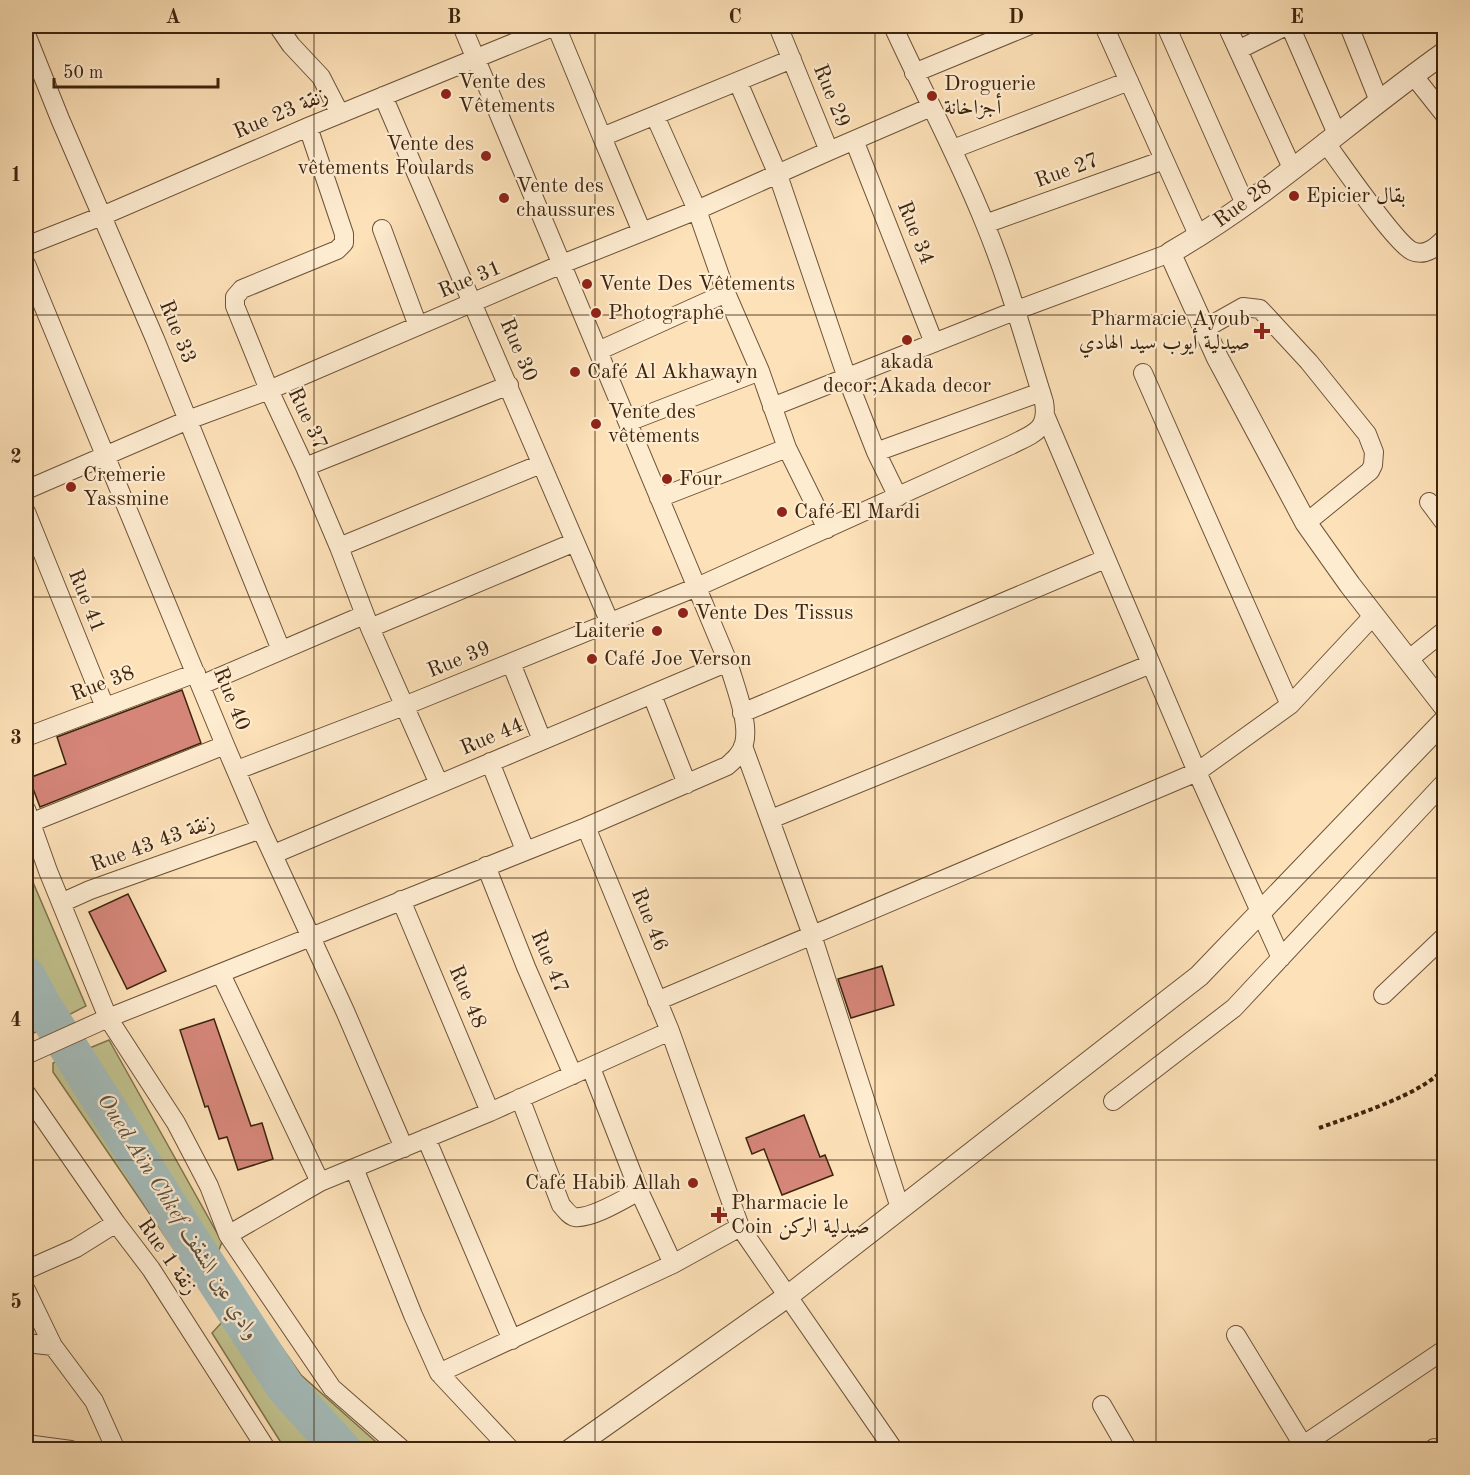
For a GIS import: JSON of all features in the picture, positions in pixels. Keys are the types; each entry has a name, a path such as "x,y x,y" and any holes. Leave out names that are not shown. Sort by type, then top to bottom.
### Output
{"street":[{"path":"278,26 291,45 321,77 340,114"},
{"path":"26,1055 108,1018 586,827 727,766 737,757 743,746 746,733 728,662 462,26"},
{"path":"556,26 642,232"},
{"name":"Rue 23 زنقة","path":"26,246 474,58 556,26"},
{"name":"Rue 29","path":"778,26 829,151"},
{"path":"893,26 985,224 1017,310 1041,392 1045,415 1197,772 1281,958"},
{"path":"914,73 1028,26"},
{"path":"1104,26 1199,237"},
{"path":"1166,26 1245,204"},
{"path":"1227,26 1292,168"},
{"path":"1238,50 1288,26 1331,138 1392,231 1410,250 1417,252 1430,250 1444,238"},
{"path":"1349,26 1379,101"},
{"name":"Rue 33","path":"26,34 127,270 281,650"},
{"name":"Rue 28","path":"772,407 1017,310 1170,253 1199,237 1245,204 1444,53"},
{"path":"602,137 792,59"},
{"path":"1413,75 1444,114"},
{"path":"952,149 1129,81"},
{"path":"738,82 778,175 847,378 876,452 898,497"},
{"name":"Rue 30","path":"383,96 509,385 609,623"},
{"name":"Rue 31","path":"26,490 188,420 268,390 562,264 697,210 931,107"},
{"path":"655,116 697,210 726,293 760,371 787,448 827,529"},
{"name":"Rue 37","path":"308,127 345,238 342,247 238,292 235,297 235,306 268,390 305,467 339,547 367,622 439,783"},
{"name":"Rue 34","path":"854,140 934,343"},
{"name":"Rue 27","path":"985,224 1164,160"},
{"path":"382,229 418,326"},
{"path":"1170,253 1204,329 1306,523 1373,616 1444,706"},
{"name":"Rue 40","path":"26,264 225,745 404,1148"},
{"path":"598,351 726,293"},
{"path":"1204,329 1238,310 1249,307 1260,309 1309,362 1367,434 1374,452 1370,471 1306,523"},
{"path":"628,422 760,371"},
{"path":"1143,373 1290,705"},
{"path":"305,467 509,385"},
{"path":"876,452 1041,392"},
{"name":"Rue 39","path":"237,770 404,706 697,587 898,497 1035,432 1042,426 1045,415"},
{"path":"659,498 787,448"},
{"path":"339,547 541,464"},
{"path":"1429,501 1444,522"},
{"name":"Rue 41","path":"26,512 105,708"},
{"name":"Rue 38","path":"26,737 105,708 367,622 574,542"},
{"path":"742,713 1105,559"},
{"path":"657,1001 1197,772 1290,705 1373,616"},
{"path":"1408,660 1444,632"},
{"name":"Rue 44","path":"274,854 728,662"},
{"path":"511,663 542,740"},
{"path":"771,819 1151,664"},
{"path":"652,695 687,783"},
{"path":"570,1449 788,1296 1199,976 1444,721"},
{"path":"225,745 28,816 108,1018 176,1123 209,1186 228,1235 333,1388 403,1449"},
{"path":"743,746 812,935 900,1209"},
{"path":"490,762 525,850"},
{"path":"1113,1101 1233,1008 1444,783"},
{"name":"Rue 46","path":"586,827 670,1031 740,1227 894,1449"},
{"name":"Rue 43 زنقة 43","path":"61,903 90,890 261,829"},
{"name":"Rue 47","path":"486,866 573,1075"},
{"name":"Rue 48","path":"401,900 490,1112"},
{"path":"1383,995 1444,937"},
{"path":"221,974 320,1182"},
{"path":"228,1235 320,1182 490,1112 670,1031"},
{"path":"591,1068 639,1191 673,1264"},
{"name":"Rue 1 زنقة","path":"26,1093 116,1223 151,1269 267,1449"},
{"path":"520,1098 561,1204 568,1214 576,1217 593,1213 639,1191"},
{"path":"426,1138 512,1340"},
{"path":"354,1168 413,1315 440,1373 511,1449"},
{"path":"26,1270 76,1248 116,1223"},
{"path":"440,1373 673,1264 740,1227"},
{"path":"26,1290 53,1346 94,1401 116,1449"},
{"path":"1236,1335 1302,1448 1444,1350"},
{"path":"26,1342 53,1346"},
{"path":"1102,1405 1128,1449"},
{"path":"26,1443 71,1449"}],"path":[{"path":"1319,1128 1413,1092 1444,1068"}],"green space":[{"path":"26,866 86,1006 26,1037"},
{"path":"109,1040 222,1242 217,1255 301,1375 384,1449 285,1449 212,1333 223,1321 53,1072 53,1063"}],"building":[{"path":"182,690 201,743 40,807 29,778 66,764 57,737"},
{"path":"128,894 166,971 127,989 89,912"},
{"path":"882,966 894,1005 851,1018 838,979"},
{"path":"214,1019 251,1126 262,1123 273,1159 238,1170 227,1137 219,1139 208,1106 205,1107 180,1030"},
{"path":"804,1115 820,1157 825,1155 833,1175 782,1195 764,1149 752,1154 746,1138"}],"waterway":[{"name":"Oued Aïn Chkef وادي عين الشقف","path":"26,976 41,1004 186,1234 286,1388 342,1450"}],"place":[{"name":"Vente des Vêtements","path":"446,94"},
{"name":"Droguerie أجزاخانة","path":"932,96"},
{"name":"Vente des vêtements Foulards","path":"486,156"},
{"name":"Epicier بقال","path":"1294,196"},
{"name":"Vente des chaussures","path":"504,198"},
{"name":"Vente Des Vêtements","path":"587,284"},
{"name":"Photographe","path":"596,313"},
{"name":"Pharmacie Ayoub صيدلية أيوب سيد الهادي","path":"1262,331"},
{"name":"akada decor;Akada decor","path":"907,340"},
{"name":"Café Al Akhawayn","path":"575,372"},
{"name":"Vente des vêtements","path":"596,424"},
{"name":"Four","path":"667,479"},
{"name":"Cremerie Yassmine","path":"71,487"},
{"name":"Café El Mardi","path":"782,512"},
{"name":"Vente Des Tissus","path":"683,613"},
{"name":"Laiterie","path":"657,631"},
{"name":"Café Joe Verson","path":"592,659"},
{"name":"Café Habib Allah","path":"693,1183"},
{"name":"Pharmacie le Coin صيدلية الركن","path":"719,1215"}]}
